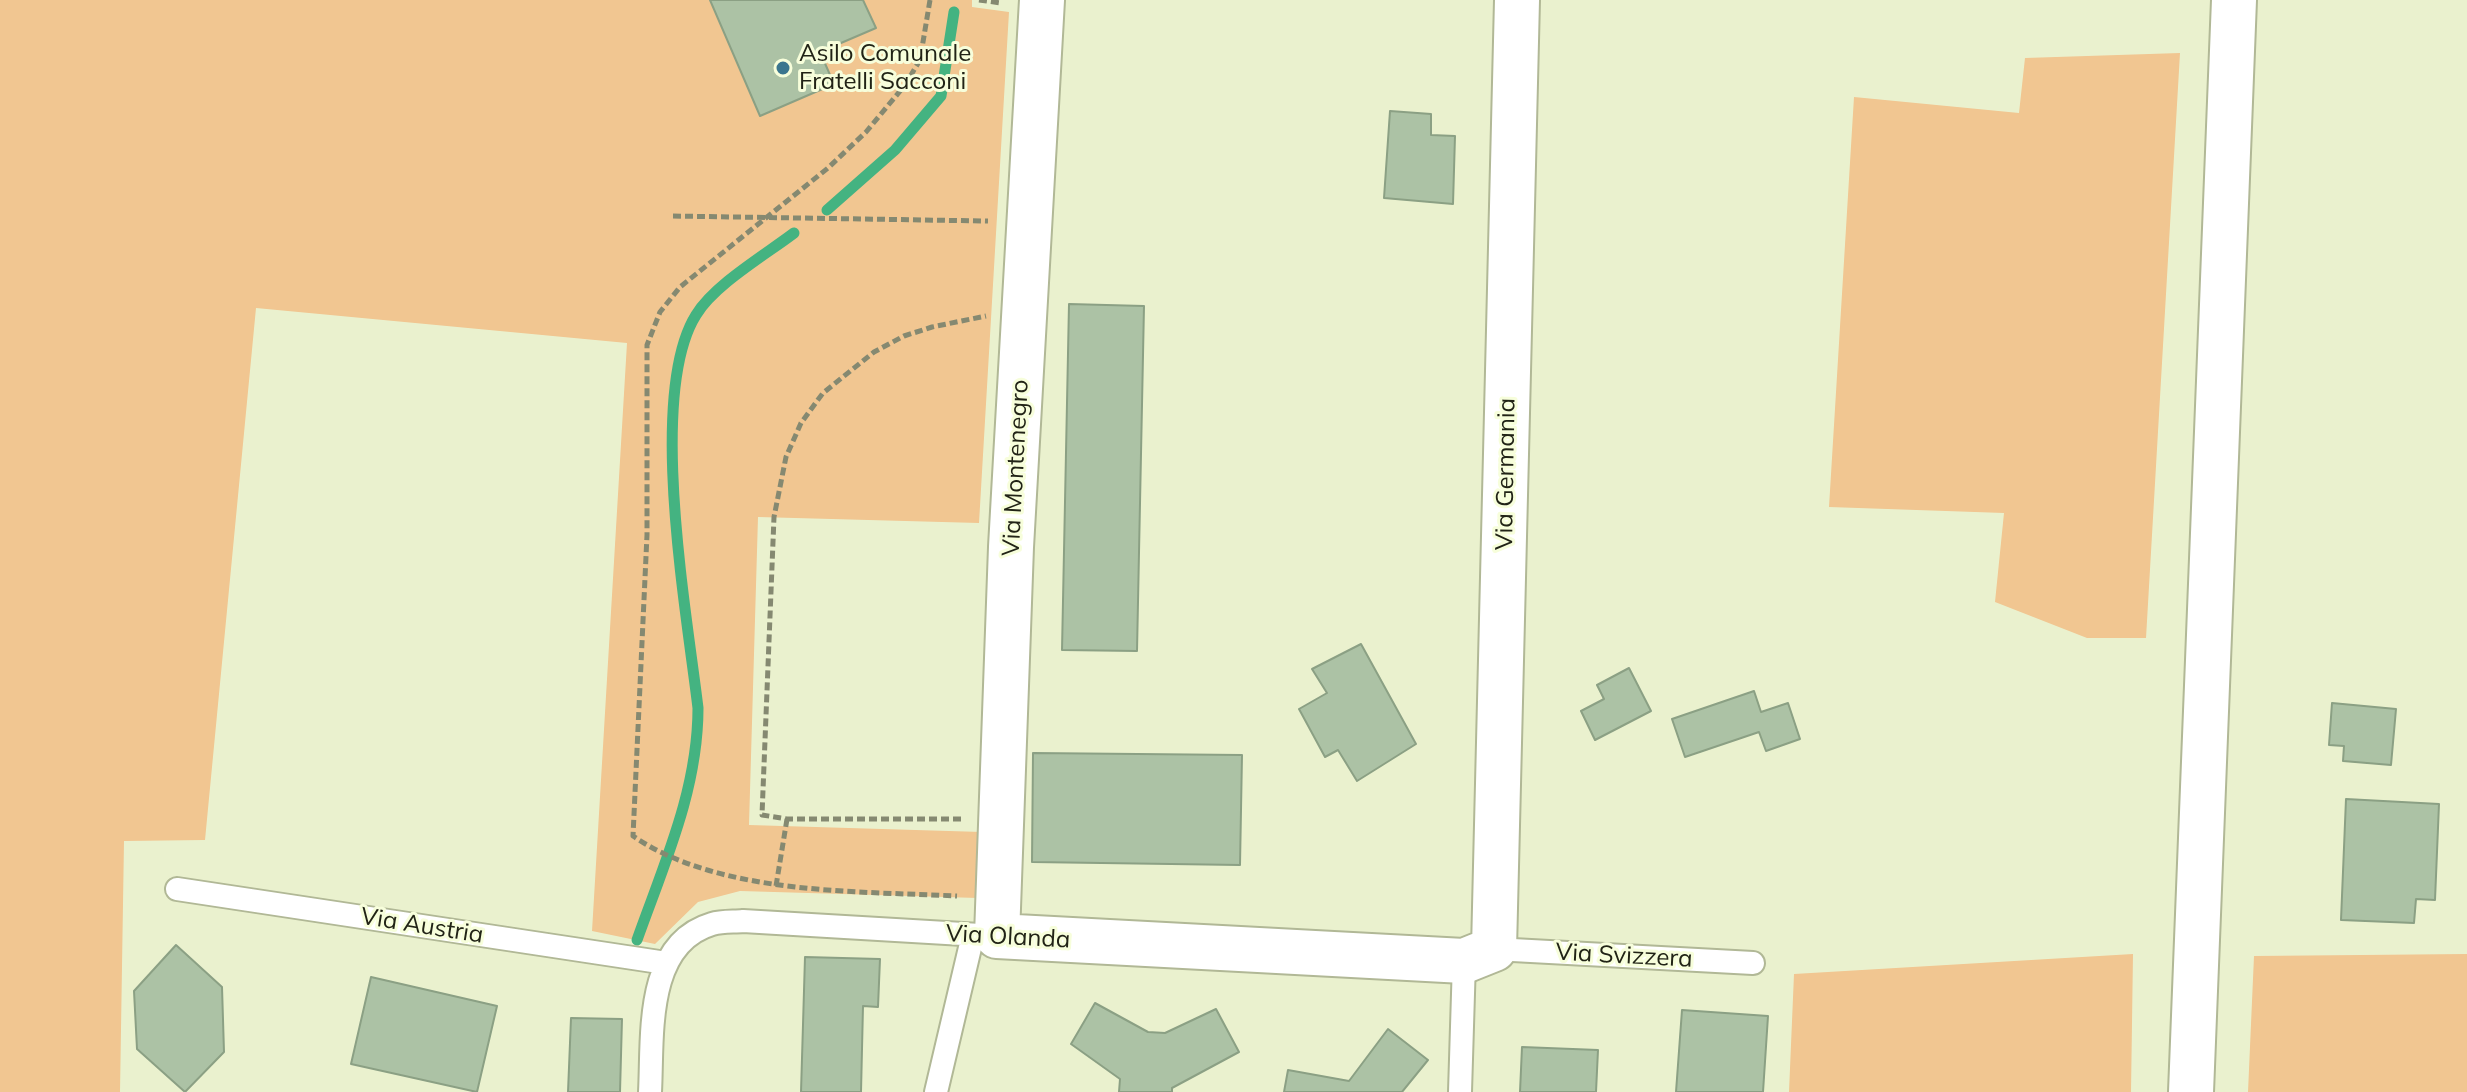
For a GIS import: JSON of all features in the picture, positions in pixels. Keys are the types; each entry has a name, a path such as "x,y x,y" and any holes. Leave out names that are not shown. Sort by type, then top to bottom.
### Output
{"street":[{"name":"Via Montenegro","path":"985,936 1042,0"},
{"name":"Via Germania","path":"1479,955 1517,0"},
{"path":"2191,1092 2234,0"},
{"name":"Via Olanda","path":"985,936 1479,955"}],"lane":[{"name":"Via Austria","path":"177,889 666,963"},
{"name":"Via Olanda","path":"650,1092 656,991 666,963 688,938 712,924 743,921 985,936"},
{"path":"936,1092 985,936"},
{"name":"Via Svizzera","path":"1479,955 1753,963"},
{"name":"Via Germania","path":"1460,1092 1479,955"}],"path":[{"path":"930,0 920,60 905,85 857,141 680,287 660,312 647,345 647,535 633,836 649,847 687,862 776,886 971,897"},
{"path":"673,216 997,221"},
{"path":"973,819 787,819 762,815 774,517 786,457 801,423 823,393 874,352 904,336 932,327 992,315"},
{"path":"776,886 787,819"}],"shaded area":[{"path":"0,0 972,0 972,7 1009,12 979,523 758,517 749,825 982,832 978,898 740,891 698,902 655,944 592,931 627,343 256,308 205,840 124,841 120,1092 0,1092"},
{"path":"2180,53 2146,638 2087,638 1995,602 2004,513 1829,507 1854,97 2019,113 2025,58"},
{"path":"2133,954 2131,1092 1789,1092 1794,974"},
{"path":"2467,954 2467,1092 2248,1092 2254,956"}],"building":[{"name":"Asilo Comunale Fratelli Sacconi","path":"710,0 863,0 876,28 820,52 834,84 760,116"},
{"path":"1390,111 1431,114 1431,135 1455,136 1453,204 1384,198"},
{"path":"1069,304 1144,306 1137,651 1062,650"},
{"path":"1361,644 1416,744 1357,781 1338,750 1325,757 1299,709 1327,693 1312,669"},
{"path":"1629,668 1651,711 1595,740 1581,711 1604,699 1597,685"},
{"path":"1754,691 1761,712 1788,703 1800,739 1766,751 1759,732 1685,757 1672,719"},
{"path":"2332,703 2396,709 2391,765 2343,761 2344,746 2329,745"},
{"path":"1033,753 1242,755 1240,865 1032,862"},
{"path":"2346,799 2439,804 2435,900 2416,899 2414,923 2341,920"},
{"path":"176,945 222,987 224,1052 185,1092 137,1049 134,991"},
{"path":"805,957 880,959 878,1007 863,1006 861,1092 801,1092"},
{"path":"371,977 497,1006 477,1092 351,1064"},
{"path":"1095,1003 1148,1032 1165,1033 1216,1009 1239,1052 1172,1088 1172,1092 1119,1092 1120,1079 1071,1044"},
{"path":"1682,1010 1768,1016 1763,1092 1676,1092"},
{"path":"571,1018 622,1019 620,1092 568,1092"},
{"path":"1388,1029 1428,1060 1402,1092 1284,1092 1288,1070 1349,1081"},
{"path":"1522,1047 1598,1050 1596,1092 1520,1092"}],"waterway":[{"path":"827,210 895,150 941,96 954,12"},
{"path":"637,940 678,826 696,738 698,708 674,506 674,396 682,350 696,315 704,304 741,271 794,233"}],"place":[{"name":"Asilo Comunale Fratelli Sacconi","path":"783,68"}]}
